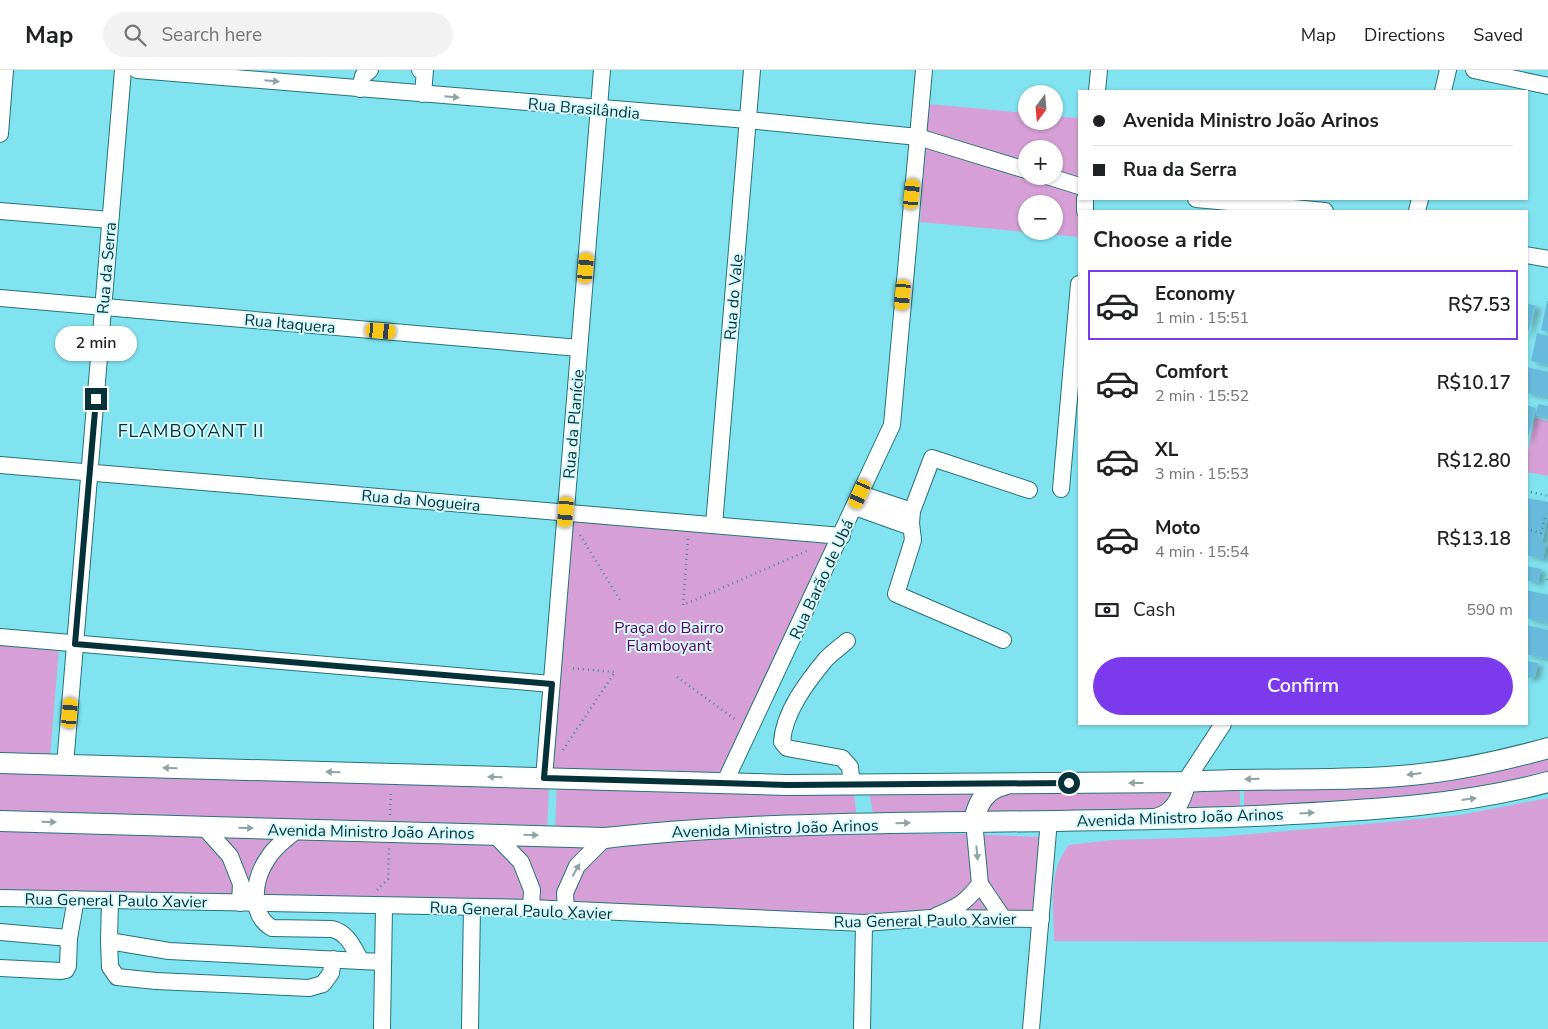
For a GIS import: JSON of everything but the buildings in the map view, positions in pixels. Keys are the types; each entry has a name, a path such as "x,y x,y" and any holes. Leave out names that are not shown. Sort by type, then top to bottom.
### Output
{"main road":[{"path":"0,763 852,786 1185,782 1388,777 1468,767 1548,748"},
{"path":"1148,820 1162,817 1174,809 1182,797 1185,782"},
{"name":"Avenida Ministro João Arinos","path":"0,821 605,838 752,827 974,821 1148,820 1393,808 1476,798 1548,782"},
{"path":"974,821 977,807 985,795 997,786 1011,784"}],"street":[{"path":"0,134 5,70"},
{"name":"Rua da Serra","path":"65,765 122,70"},
{"name":"Rua Brasilândia","path":"137,70 244,75 360,89 748,120 918,137 1018,168"},
{"path":"360,89 363,76 370,70"},
{"path":"420,70 425,70 423,94"},
{"name":"Rua da Planície","path":"544,778 602,70"},
{"name":"Rua do Vale","path":"714,525 752,70"},
{"name":"Rua Barão de Ubá","path":"724,784 842,536 892,425 924,70"},
{"path":"1097,90 1099,70"},
{"path":"1443,90 1448,70"},
{"path":"1474,70 1548,86"},
{"path":"1063,181 1078,186"},
{"path":"1207,200 1314,210"},
{"path":"0,211 110,220"},
{"path":"1528,254 1548,259"},
{"name":"Rua Itaquera","path":"0,298 579,348"},
{"path":"1061,489 1076,352 1078,307"},
{"path":"1003,640 896,594 913,540 912,519 932,458 1028,490"},
{"name":"Rua da Nogueira","path":"0,465 842,536"},
{"path":"858,501 912,519"},
{"path":"0,638 552,684"},
{"path":"847,641 827,658 798,698 783,732 782,742 787,748 842,758 850,767 852,786"},
{"path":"1185,782 1222,725"},
{"path":"1031,1029 1049,820"},
{"path":"974,821 980,884 1003,918"},
{"path":"203,826 230,856 241,884 240,902"},
{"path":"296,830 268,857 256,884 256,903 263,923 272,928 332,929 341,931 347,937 361,961"},
{"path":"494,834 521,862 532,890 530,908"},
{"path":"566,911 565,893 577,866 605,838"},
{"path":"931,918 967,900 980,884"},
{"name":"Rua General Paulo Xavier","path":"0,898 530,908 864,923 931,918 1041,919"},
{"path":"0,968 66,970 76,899"},
{"path":"110,900 110,967 117,978 156,982 309,988 323,984 331,973 333,960"},
{"path":"382,1029 384,906"},
{"path":"470,1029 472,907"},
{"path":"862,1029 864,923"},
{"path":"0,932 69,938"},
{"path":"109,942 169,951 383,962"}],"path":[{"path":"1528,491 1548,496"},
{"path":"566,512 620,600"},
{"path":"1528,530 1541,533 1544,518 1548,519"},
{"path":"690,523 682,605 815,547"},
{"path":"553,666 615,672 560,754"},
{"path":"677,677 750,729"}],"green space":[{"path":"929,104 1018,112 1018,130 1063,130 1063,117 1078,118 1078,237 1063,235 1063,195 1018,195 1018,231 920,222"},
{"path":"1535,418 1548,421 1548,476 1528,472 1528,451"},
{"name":"Praça do Bairro Flamboyant","path":"566,512 842,536 724,784 544,778"},
{"path":"0,643 59,648 50,759 0,758"},
{"path":"1548,750 1548,780 1520,788 1244,814 1244,786"},
{"path":"0,772 549,786 547,830 0,812"},
{"path":"557,781 854,794 857,820 555,834"},
{"path":"1240,786 1240,813 874,818 869,792"},
{"path":"1548,798 1548,942 1054,941 1053,891 1055,878 1057,866 1069,845 1113,840 1218,837 1379,823 1460,815"},
{"path":"0,827 302,837 395,843 804,833 963,834 1042,837 1032,914 857,916 364,896 264,897 0,892"}],"district":[{"name":"FLAMBOYANT II","path":"191,431"}],"route":[{"path":"96,399 75,644 552,684 544,778 890,786 1069,783"}]}
